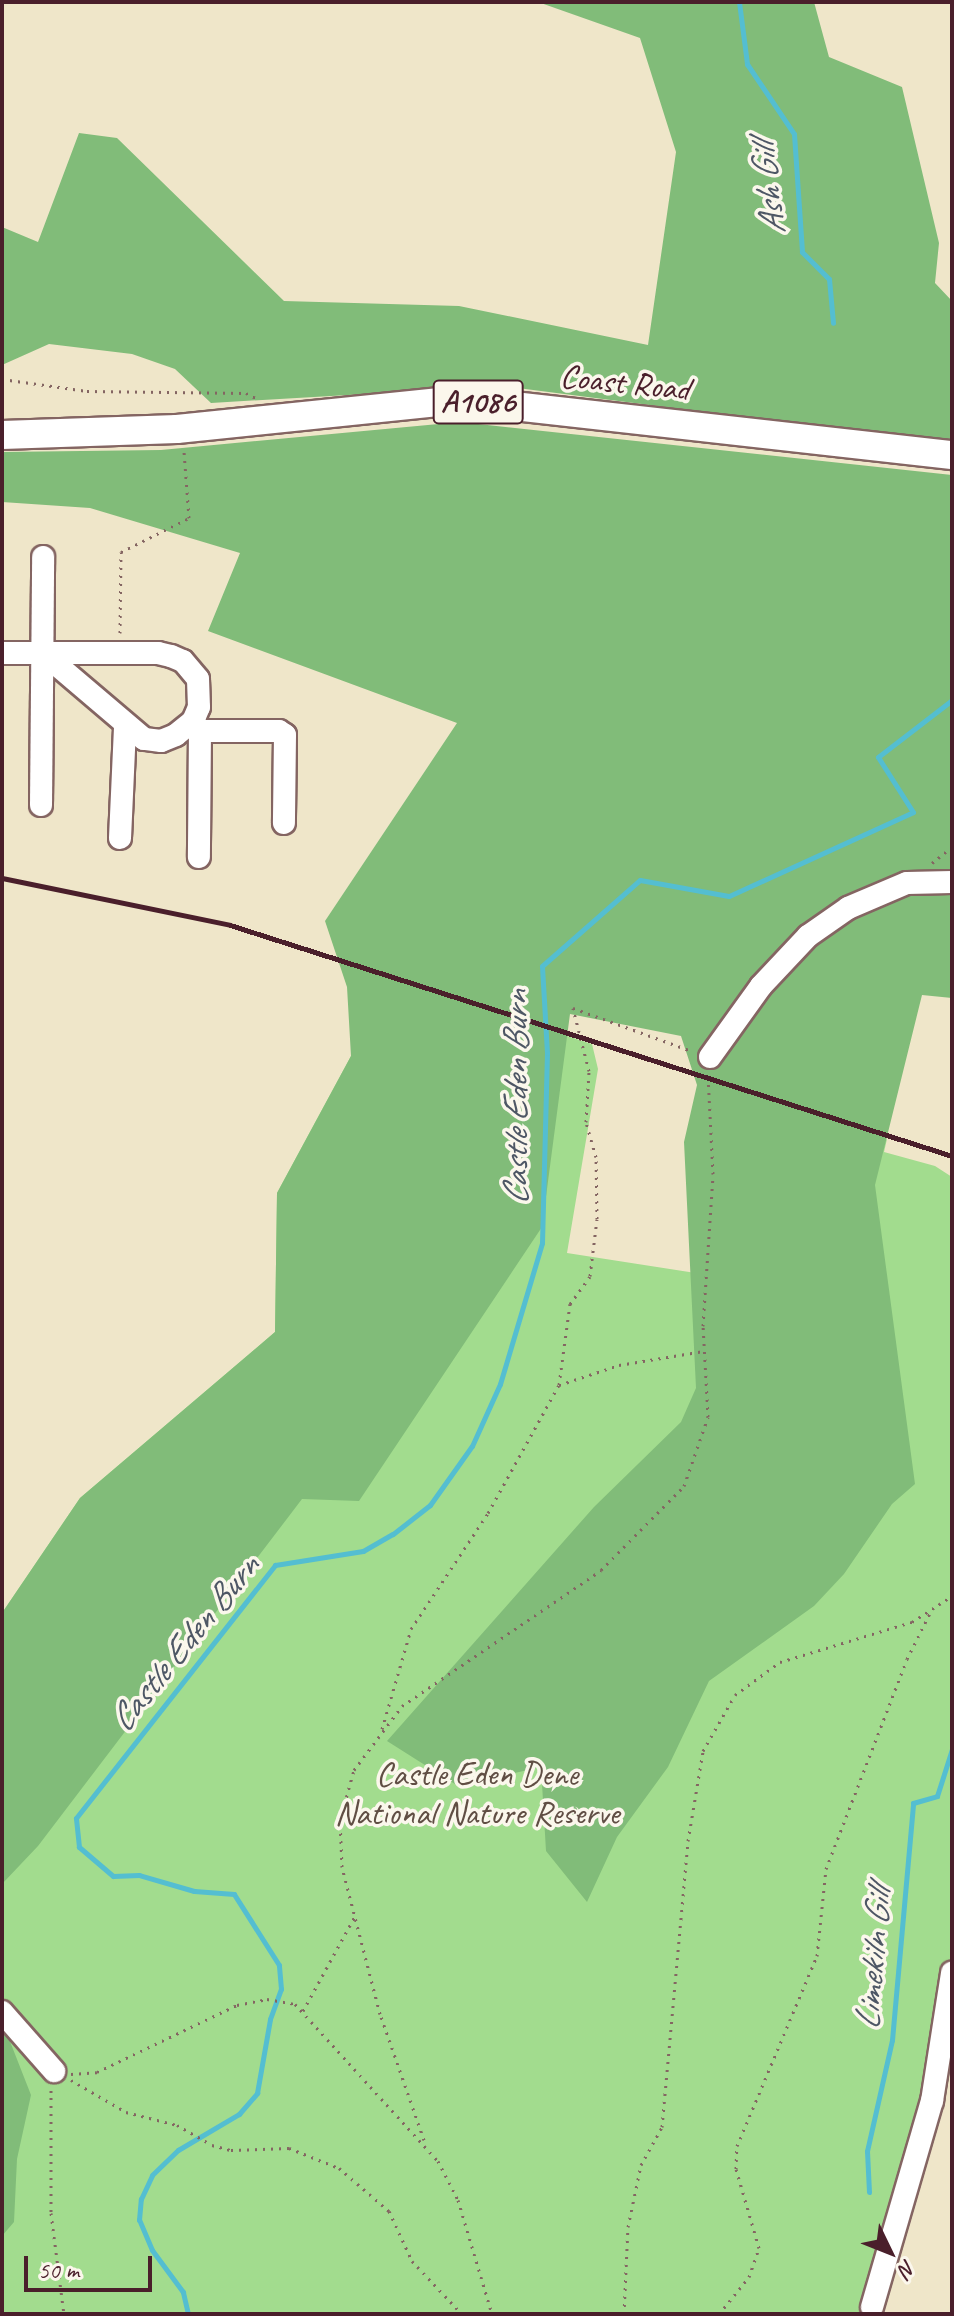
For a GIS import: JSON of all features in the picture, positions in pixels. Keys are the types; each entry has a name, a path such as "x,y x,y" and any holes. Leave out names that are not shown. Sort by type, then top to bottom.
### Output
{"main road":[{"name":"Coast Road","path":"2,435 271,419 460,400 952,455"}],"street":[{"path":"41,805 43,557"},
{"path":"2,653 158,653 183,661 201,693 197,726 199,857"},
{"path":"43,653 125,726 144,739 161,741 197,726 279,731 285,735 284,823"},
{"path":"120,838 125,726"},
{"path":"710,1057 761,986 808,936 848,908 907,883 952,882"},
{"path":"872,2307 932,2101 952,1973"},
{"path":"2,2012 54,2071"}],"path":[{"path":"2,379 87,391 246,393 260,399 271,419"},
{"path":"120,653 121,552 189,518 183,445"},
{"path":"382,1729 411,1629 488,1513 559,1385 570,1304 590,1276 597,1219 596,1157 586,1122 589,1071 573,1008 710,1057 708,1126 713,1174 704,1351 708,1417 684,1486 601,1570 402,1706 354,1770 340,1820 342,1867 380,2014 424,2140 458,2200 492,2314"},
{"path":"559,1385 619,1365 704,1351"},
{"path":"624,2314 628,2227 641,2165 662,2127 688,1841 703,1751 735,1695 780,1662 912,1622 952,1596"},
{"path":"719,2314 749,2277 759,2248 736,2169 737,2146 817,1956 826,1869 907,1659 932,1610"},
{"path":"303,2011 355,1914"},
{"path":"54,2071 97,2072 237,2005 267,1999 286,2000 303,2011 424,2140"},
{"path":"54,2071 49,2108 51,2213 64,2314"},
{"path":"54,2071 126,2112 177,2125 212,2145 231,2150 289,2148 339,2168 389,2211 412,2261 462,2314"}],"green space":[{"path":"538,2 814,2 829,57 902,87 939,243 935,283 952,301 952,444 502,386 211,403 175,369 132,354 49,344 2,365 2,227 38,242 79,133 117,138 284,301 459,306 648,345 676,152 640,38"},
{"path":"460,422 952,475 952,998 922,995 875,1185 915,1484 892,1504 844,1574 814,1606 709,1681 668,1767 617,1837 587,1902 546,1851 541,1767 458,1786 387,1741 594,1507 681,1422 696,1388 684,1142 697,1085 681,1036 570,1014 542,1227 359,1501 302,1499 38,1846 2,1884 2,1613 80,1498 275,1332 277,1193 351,1056 347,987 325,921 457,723 208,631 240,553 90,508 2,502 2,452 161,450"},
{"name":"Castle Eden Dene National Nature Reserve","path":"376,974 592,1044 598,1069 567,1253 702,1274 887,1139 884,1152 935,1166 952,1177 952,1973 932,2101 868,2314 2,2314 2,1613 80,1498 275,1332 277,1193 351,1056"},
{"path":"2,2021 31,2095 17,2159 14,2222 2,2236"}],"waterway":[{"name":"Ash Gill","path":"739,2 747,64 794,134 802,252 829,279 833,323"},
{"name":"Castle Eden Burn","path":"188,2314 183,2292 152,2250 139,2220 141,2199 152,2175 178,2150 239,2114 257,2093 270,2019 281,1989 279,1965 234,1894 194,1891 139,1875 113,1876 79,1847 76,1818 275,1565 363,1551 393,1534 430,1505 472,1446 500,1384 542,1243 547,1053 542,966 640,880 729,896 913,812 878,757 952,700"},
{"name":"Limekiln Gill","path":"869,2192 867,2151 892,2040 913,1803 937,1796 952,1749"}],"railway":[{"path":"2,878 230,925 952,1156"}]}
